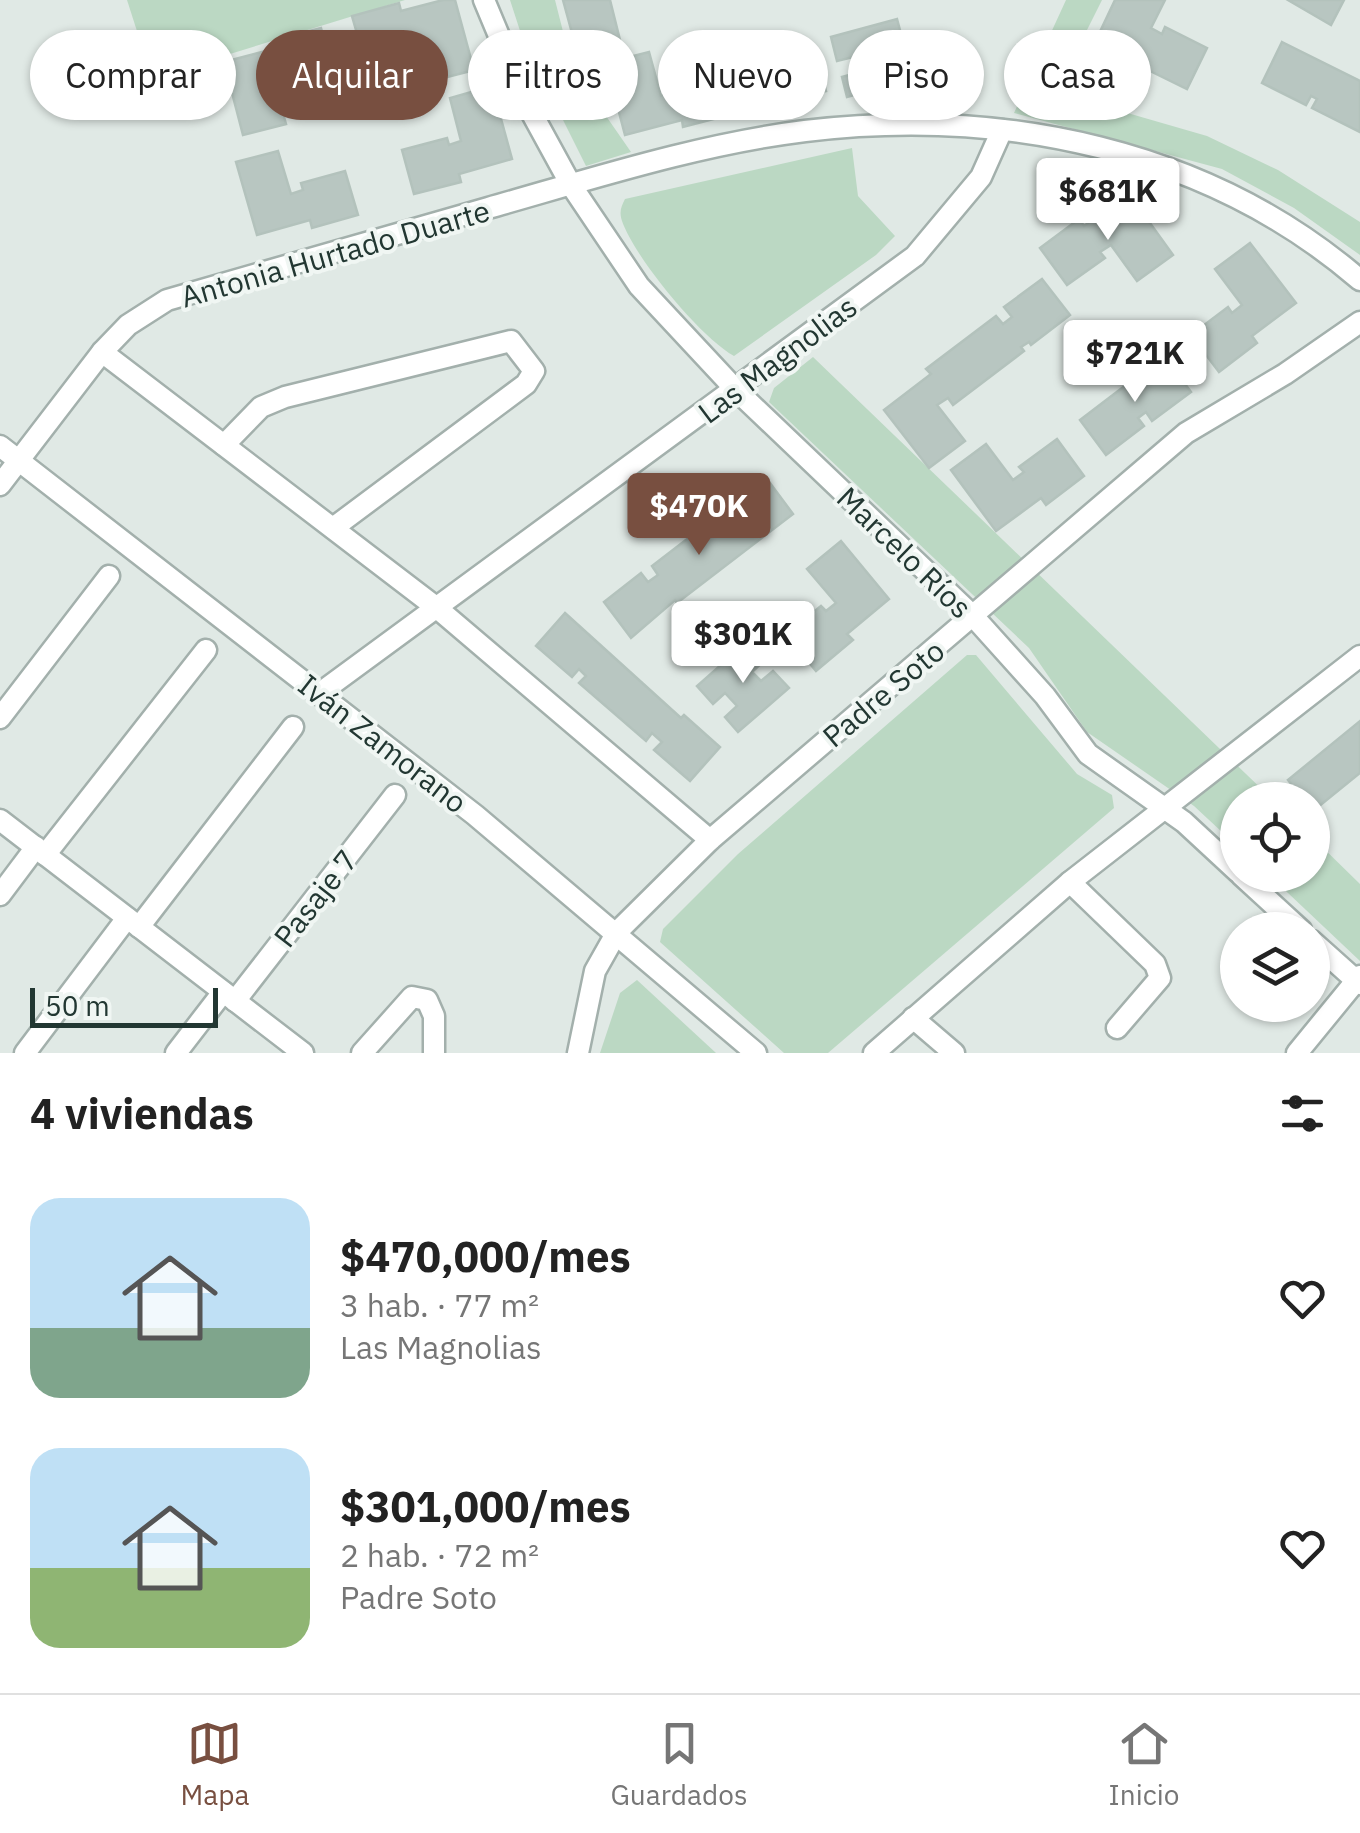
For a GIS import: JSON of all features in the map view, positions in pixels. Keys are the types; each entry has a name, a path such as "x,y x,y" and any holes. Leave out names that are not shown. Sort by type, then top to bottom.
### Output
{"street":[{"name":"Marcelo Ríos","path":"484,0 530,110 571,185 638,286 736,390 973,616 1044,696 1088,754 1220,857"},
{"name":"Antonia Hurtado Duarte","path":"0,485 102,352 128,325 168,300 571,185 805,131 919,125 1002,130 1070,139 1157,162 1208,182 1324,249 1360,280"},
{"name":"Las Magnolias","path":"320,693 915,256 980,177 1002,130"},
{"name":"Padre Soto","path":"578,1053 595,971 618,932 710,840 1186,434 1286,374 1360,322"},
{"path":"224,445 261,407 285,397 511,341 534,371 526,384 333,528"},
{"path":"102,352 437,608 710,840"},
{"name":"Iván Zamorano","path":"0,446 320,693 618,932 756,1053"},
{"path":"0,718 109,576"},
{"path":"0,895 41,851 206,650"},
{"path":"874,1053 1070,882 1360,656"},
{"path":"25,1053 292,728"},
{"name":"Pasaje 7","path":"176,1053 229,996 395,795"},
{"path":"0,820 303,1053"},
{"path":"1070,882 1155,964 1160,978 1117,1028"},
{"name":"Marcelo Ríos","path":"1260,892 1281,912"},
{"path":"1297,1053 1359,980 1330,955"},
{"path":"362,1053 412,997 427,1000 434,1016 434,1053"},
{"path":"914,1018 954,1053"}],"green space":[{"path":"127,0 405,0 308,30 256,30 256,46 236,52 236,30 137,30"},
{"path":"510,0 555,0 563,30 520,30"},
{"path":"1066,0 1102,0 1087,30 1052,30"},
{"path":"563,120 609,120 631,152 586,166"},
{"path":"1040,120 1151,120 1207,136 1278,170 1360,222 1360,255 1294,208 1222,169"},
{"path":"852,148 858,196 895,236 876,255 734,356 704,332 670,295 640,255 622,221 625,199"},
{"path":"813,357 1254,782 1220,782 1220,830 1194,806 1087,732 1029,648 769,402 774,388"},
{"path":"967,655 976,655 1077,774 1112,795 1114,808 828,1053 784,1053 660,942 663,929 738,854"},
{"path":"1330,855 1360,884 1360,961 1330,933 1330,912 1308,912 1287,892 1330,892"},
{"path":"637,980 716,1053 600,1053 620,993"}],"building":[{"path":"455,0 468,48 468,72 448,77 448,30 356,30 352,16 399,3 401,11"},
{"path":"563,0 610,0 618,30 571,30"},
{"path":"1115,0 1165,0 1151,28 1162,34 1165,27 1207,48 1187,89 1151,71 1151,30 1101,30"},
{"path":"1288,0 1344,0 1331,25"},
{"path":"897,19 900,30 857,30"},
{"path":"848,32 848,58 837,61 831,37"},
{"path":"1282,42 1360,81 1360,132 1312,108 1317,99 1311,96 1306,105 1262,83"},
{"path":"649,52 658,85 658,120 682,120 625,135 621,120 638,120 638,55"},
{"path":"256,54 256,120 285,120 286,124 243,135 236,108 236,59"},
{"path":"848,75 848,97 847,97 842,77"},
{"path":"468,93 468,120 501,120 512,159 459,174 461,182 414,194 402,150 447,138 449,145 461,141 450,98"},
{"path":"682,120 710,120 683,127"},
{"path":"278,151 291,194 303,190 301,183 345,171 358,215 312,228 310,220 257,235 236,162"},
{"path":"1129,194 1173,255 1137,281 1111,245 1100,252 1105,258 1067,285 1040,248 1079,219 1084,226"},
{"path":"1250,243 1296,303 1252,336 1257,343 1219,372 1191,335 1228,307 1232,313 1242,305 1215,269"},
{"path":"1042,279 1070,315 1031,345 1029,342 1021,347 1024,351 953,405 948,398 937,405 965,441 929,468 884,410 931,374 926,369 996,316 1003,324 1012,317 1004,307"},
{"path":"1164,356 1191,392 1152,421 1146,412 1138,418 1144,426 1106,455 1080,420"},
{"path":"1057,439 1084,476 1046,505 1041,498 996,531 951,470 986,444 1013,480 1024,472 1019,467"},
{"path":"767,479 793,514 677,603 675,600 631,638 604,602 641,573 648,582 658,575 652,566 721,513 728,521 735,515 729,508"},
{"path":"841,541 889,599 847,634 853,640 816,671 786,635 821,606 826,611 836,603 807,569"},
{"path":"565,613 681,718 684,715 720,747 690,781 654,750 662,742 652,733 646,741 579,683 586,676 579,669 572,677 536,646"},
{"path":"748,641 765,660 752,672 761,681 773,671 789,688 738,732 725,717 737,706 725,693 713,704 697,686"},
{"path":"1360,721 1360,773 1330,797 1330,782 1288,780"}]}
